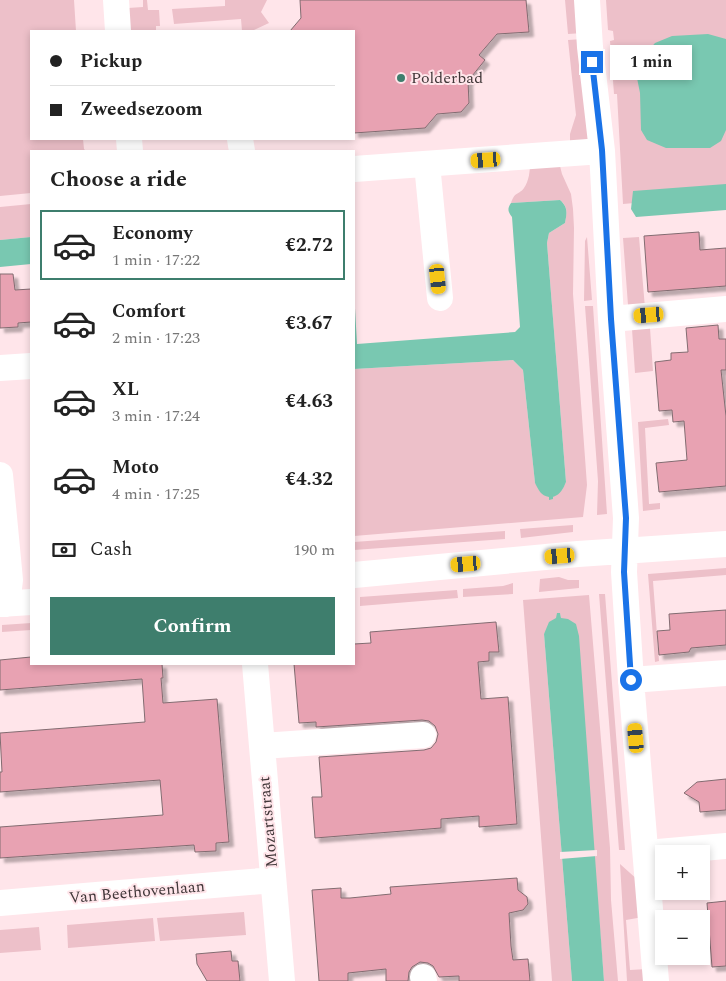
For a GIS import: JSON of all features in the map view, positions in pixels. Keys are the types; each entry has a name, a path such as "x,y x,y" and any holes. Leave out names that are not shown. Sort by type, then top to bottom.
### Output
{"street":[{"path":"116,0 118,30"},
{"path":"587,0 590,47 602,150 611,319 626,518 624,572 631,680 647,853 656,981"},
{"path":"355,169 602,150"},
{"path":"427,164 440,298"},
{"path":"611,319 726,309"},
{"path":"0,368 30,366"},
{"path":"0,475 13,603"},
{"path":"355,575 625,550 726,544"},
{"name":"Mozartstraat","path":"255,665 282,981"},
{"path":"631,680 726,672"},
{"path":"262,746 423,735"},
{"path":"647,853 726,846"},
{"name":"Van Beethovenlaan","path":"0,903 273,880"}],"shaded area":[{"path":"0,0 74,0 76,30 30,30 30,140 83,140 85,150 30,150 30,193 0,196"},
{"path":"143,0 147,0 148,10 159,10 160,26 156,26 156,30 129,30 128,8 143,7"},
{"path":"225,0 267,0 261,12 269,23 254,30 242,30 241,19 174,24 172,9 225,6"},
{"path":"565,0 580,0 583,33 568,34"},
{"path":"606,0 726,0 726,195 623,204 617,94 614,94 610,41 614,40 613,31 608,30"},
{"path":"708,34 726,39 726,130 721,141 710,148 666,148 647,140 641,130 640,93 637,78 640,60 655,43 672,36"},
{"path":"583,39 594,138 570,143 570,134 576,115 568,40"},
{"path":"559,162 571,194 574,228 573,294 587,485 583,517 355,536 355,369 513,360 523,370 535,483 553,497 562,490 566,482 547,243 549,233 565,223 566,210 560,200 511,203 514,197 526,185 530,163"},
{"path":"726,184 726,210 636,217 631,209 633,191"},
{"path":"560,200 566,210 565,223 549,233 547,243 566,482 560,493 549,500 549,497 542,494 535,483 523,370 513,360 355,369 355,308 357,344 515,332 520,327 512,217 509,212 511,203"},
{"path":"30,204 30,237 0,240 0,207"},
{"path":"30,237 30,264 0,267 0,240"},
{"path":"587,237 592,300 584,301 585,241"},
{"path":"639,237 645,308 628,305 623,238"},
{"path":"585,306 593,306 607,514 597,515 598,481"},
{"path":"650,328 653,371 635,373 632,329"},
{"path":"668,419 669,425 645,428 649,504 660,503 660,509 643,511 638,422"},
{"path":"573,525 573,532 521,538 520,529"},
{"path":"505,531 505,539 355,550 355,542"},
{"path":"726,568 726,575 653,581 659,661 655,662 648,574"},
{"path":"559,577 568,580 579,580 579,588 539,592 540,579"},
{"path":"513,583 513,594 463,597 463,589 503,586"},
{"path":"457,590 458,598 360,606 360,597"},
{"path":"599,594 605,594 625,850 619,850"},
{"path":"589,595 610,848 611,900 618,981 604,981 595,868 560,613 557,613 557,618 544,634 572,981 552,981 523,600"},
{"path":"557,613 560,613 561,618 568,619 576,624 579,636 604,981 572,981 544,634 549,622 556,618"},
{"path":"30,623 30,630 2,632 2,625"},
{"path":"620,864 639,881 643,917 626,920 630,970 647,969 648,981 627,981"},
{"path":"244,912 246,935 160,941 157,918"},
{"path":"153,918 155,941 68,948 67,925"},
{"path":"39,927 41,950 0,953 0,930"}],"pier":[{"path":"597,850 597,856 560,859 560,852"}],"building":[{"path":"300,0 526,0 529,32 497,34 479,55 485,60 468,81 469,103 461,112 437,114 425,128 355,133 355,30 291,30 301,18"},
{"path":"699,232 700,250 726,248 726,286 648,292 644,236"},
{"path":"0,274 13,274 15,290 30,289 30,322 18,323 18,327 0,328"},
{"path":"718,325 719,339 726,339 726,370 721,370 726,416 726,486 659,492 656,463 687,460 684,421 673,422 672,410 659,411 655,362 671,360 671,353 688,352 686,328"},
{"path":"726,610 726,645 691,648 689,652 659,655 657,631 670,630 669,614"},
{"path":"496,622 499,652 489,652 489,661 478,662 481,699 508,697 517,824 479,827 479,816 441,819 441,828 315,838 312,797 322,797 319,757 424,750 431,748 436,742 438,734 435,726 429,721 422,720 316,727 316,722 299,723 294,665 355,665 355,644 371,643 370,632"},
{"path":"30,657 30,665 162,665 163,703 217,699 229,842 216,843 216,851 195,852 194,845 0,858 0,827 163,815 160,780 0,792 0,772 2,772 0,733 145,722 142,679 0,690 0,660"},
{"path":"726,779 726,810 700,812 699,802 684,793 697,782"},
{"path":"517,878 518,890 527,897 528,904 523,910 509,913 511,946 513,960 528,959 530,981 459,981 459,976 439,977 433,966 420,962 412,967 409,972 408,981 386,981 386,969 348,973 348,981 319,981 312,890 341,888 341,898 350,898 391,894 390,887"},
{"path":"726,901 726,966 712,967 710,910 708,910 707,903"},
{"path":"231,951 232,961 238,961 240,981 207,981 197,964 196,954"}],"place":[{"name":"Polderbad","path":"401,78"}],"route":[{"path":"592,62 602,150 611,319 626,518 624,572 631,680"}]}
